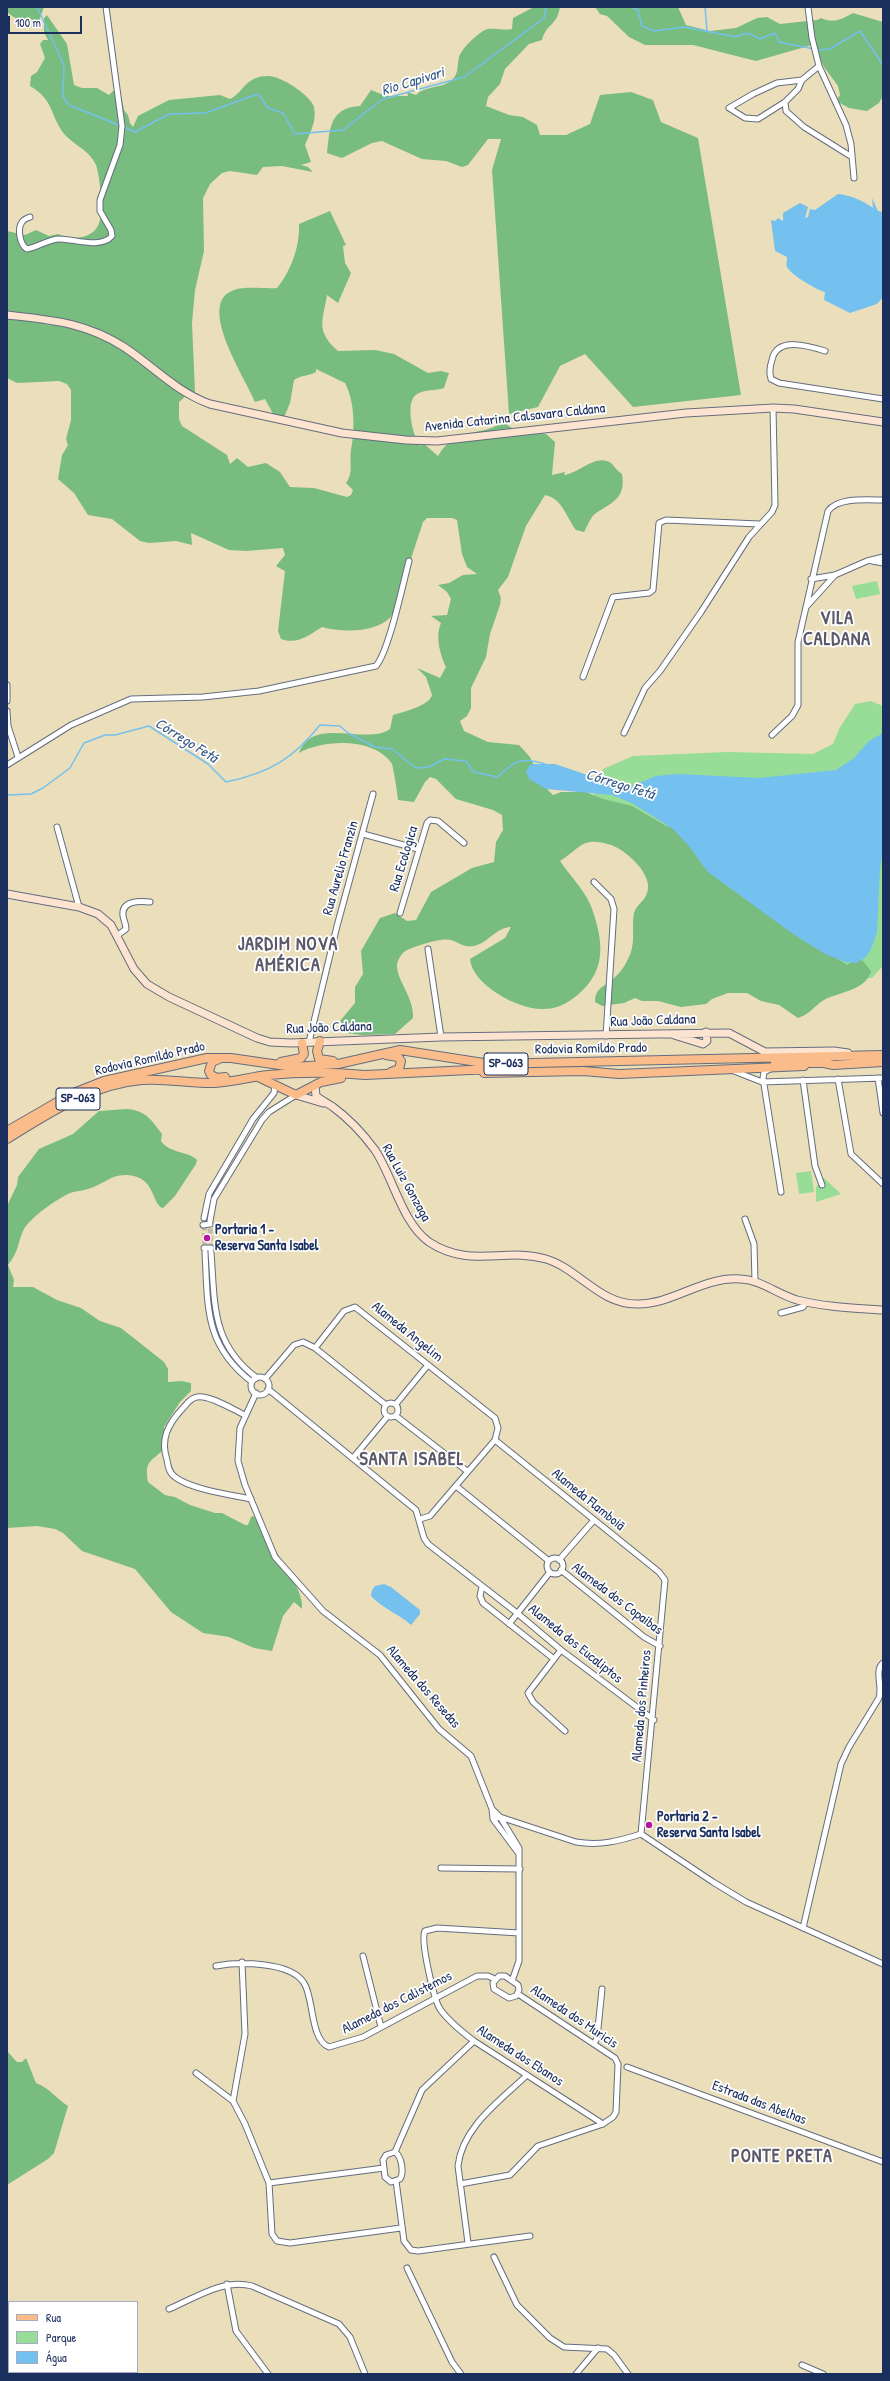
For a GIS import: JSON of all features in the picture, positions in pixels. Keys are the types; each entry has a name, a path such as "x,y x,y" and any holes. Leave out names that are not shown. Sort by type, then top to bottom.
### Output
{"main road":[{"path":"320,1041 317,1051 319,1059 346,1062 384,1055 395,1056 400,1059 401,1066 393,1072 363,1077"},
{"path":"306,1042 304,1054 299,1059 278,1062 218,1059 212,1062 209,1071 211,1076 217,1078 239,1075 258,1077 296,1094 329,1079 363,1077 563,1071 619,1074 771,1069 833,1065"},
{"name":"Rodovia Romildo Prado","path":"7,1131 71,1094 104,1081 198,1059 236,1059 293,1067 326,1066 400,1050 490,1064 883,1055"},
{"name":"Rodovia Romildo Prado","path":"7,1139 70,1102 119,1084 150,1080 215,1083 290,1074 363,1077 434,1070 764,1063 824,1063 833,1065 883,1062"}],"street":[{"path":"30,217 24,220 20,225 21,240 28,249 43,245 54,239 103,242 112,236 111,230 100,211 100,200 109,180 120,145 122,126 106,7"},
{"path":"808,7 812,38 819,66 846,125 854,178"},
{"path":"802,80 777,83 753,94 729,108 745,118 758,119 785,102 798,89 802,80 819,66"},
{"path":"785,102 786,111 804,127 852,157"},
{"name":"Avenida Catarina Calsavara Caldana","path":"7,315 76,324 89,329 123,346 180,390 210,404 342,433 437,441 686,413 773,408 794,409 883,422"},
{"path":"825,351 797,345 778,349 772,356 771,379 779,383 883,399"},
{"path":"624,732 645,688 660,671 759,524 772,512 775,505 773,408"},
{"path":"772,735 792,716 798,705 798,642 811,579 828,510 832,505 883,500"},
{"path":"583,677 613,596 650,593 653,590 659,523 666,520 759,524"},
{"path":"811,579 835,575 867,561 883,557"},
{"path":"7,765 18,757 87,717 131,699 204,697 259,691 376,666 382,657 390,632 409,561"},
{"path":"867,561 883,563"},
{"path":"805,608 835,575"},
{"path":"7,685 7,701"},
{"path":"7,711 8,726 18,757"},
{"name":"Rua Aurelio Franzin","path":"306,1042 373,794"},
{"name":"Rua Ecologica","path":"400,913 427,823 430,820 438,822 464,843"},
{"path":"57,827 79,907"},
{"path":"363,834 418,849"},
{"path":"594,882 611,899 614,909 606,1036"},
{"name":"Rua João Caldana","path":"7,894 79,907 105,919 118,935 141,977 147,984 169,997 257,1038 280,1043 441,1037 606,1036 706,1032 729,1033 765,1052 834,1051 861,1056"},
{"path":"118,935 126,928 123,914 127,905 133,902 150,902"},
{"path":"428,949 441,1037"},
{"path":"666,1033 703,1044 707,1041 706,1032"},
{"path":"771,1069 763,1074 781,1192"},
{"path":"731,1070 765,1082 881,1078 883,1113"},
{"path":"838,1079 851,1154 883,1184"},
{"path":"803,1080 815,1166 822,1185"},
{"path":"204,1218 209,1194 253,1119 274,1093 275,1084"},
{"name":"Rua Luiz Gonzaga","path":"314,1085 315,1094 355,1127 375,1150 412,1224 422,1236 453,1253 483,1258 533,1256 556,1262 602,1295 628,1304 665,1300 717,1280 756,1281 785,1296 806,1302 883,1310"},
{"path":"204,1225 210,1223 214,1198 262,1120 273,1109 296,1094"},
{"name":"Rua Luiz Gonzaga","path":"296,1094 327,1103"},
{"path":"745,1219 754,1244 756,1281"},
{"path":"252,1382 235,1369 218,1343 208,1311 204,1250 211,1250 216,1310 224,1340 237,1361 257,1378 265,1379"},
{"path":"781,1314 803,1307 806,1302"},
{"name":"Alameda Angelim","path":"315,1348 344,1310 355,1307 490,1413 498,1423 495,1440"},
{"path":"265,1379 297,1343 303,1342 315,1348 386,1405"},
{"path":"396,1404 428,1365"},
{"path":"257,1378 252,1382 251,1387 256,1393 262,1394 268,1389"},
{"path":"265,1379 268,1383 268,1389"},
{"path":"268,1389 416,1510 420,1519 430,1516 495,1440"},
{"name":"Alameda dos Resedas","path":"256,1393 245,1415 238,1437 238,1461 251,1499 275,1557 323,1611 380,1655 438,1729 471,1756 492,1809 500,1817 519,1848 518,1965 512,1981"},
{"path":"245,1415 207,1398 196,1397 190,1400 176,1415 168,1427 163,1442 170,1470 176,1478 213,1491 251,1499"},
{"path":"386,1405 391,1403 396,1404"},
{"path":"396,1404 399,1409 396,1416"},
{"path":"386,1405 384,1411 387,1417"},
{"path":"353,1458 387,1417 396,1416 467,1471"},
{"name":"Alameda Flamboiã","path":"495,1440 665,1580"},
{"path":"456,1486 548,1561"},
{"name":"Alameda dos Eucaliptos","path":"420,1519 426,1542 517,1613 561,1650 654,1720"},
{"path":"559,1560 594,1520"},
{"path":"548,1561 552,1558 559,1560 562,1566 561,1570 556,1573 550,1572"},
{"path":"548,1561 547,1566 550,1572"},
{"name":"Alameda dos Copaibas","path":"561,1570 644,1637 660,1646"},
{"path":"509,1624 550,1572"},
{"name":"Alameda dos Pinheiros","path":"641,1834 654,1720 665,1580"},
{"name":"Alameda dos Eucaliptos","path":"482,1587 480,1596 483,1603 554,1659"},
{"path":"561,1650 528,1693 528,1697 565,1731"},
{"path":"803,1928 841,1764 849,1747 879,1698 881,1689 879,1668 883,1663"},
{"path":"492,1809 493,1819 507,1842 519,1854"},
{"path":"493,1819 500,1817 576,1842 589,1844 618,1841 641,1834 731,1894 883,1964"},
{"path":"441,1868 520,1869"},
{"name":"Alameda dos Ebanos","path":"519,1933 437,1928 428,1929 424,1934 423,1943 436,1997 441,2010 474,2041 603,2124"},
{"path":"364,1956 381,2028"},
{"path":"233,2101 245,2034 242,1962"},
{"name":"Alameda dos Calistemos","path":"216,1966 242,1962 270,1966 300,1978 306,1986 319,2038 325,2046 338,2046 381,2028 477,1976 488,1976 495,1979"},
{"path":"502,1976 512,1981 519,1988 518,1994 511,1999 496,1991 494,1986 495,1979 502,1976"},
{"path":"594,2044 597,2038 602,1989"},
{"name":"Alameda dos Muricis","path":"518,1994 594,2044 616,2061 616,2112 613,2117 603,2124"},
{"path":"395,2152 422,2090 474,2041"},
{"name":"Estrada das Abelhas","path":"627,2066 883,2162"},
{"path":"196,2073 233,2101 269,2183 274,2238 284,2243 290,2243 401,2228"},
{"path":"468,2243 458,2162 470,2133 527,2075"},
{"path":"460,2184 510,2175 538,2146 603,2124"},
{"path":"395,2152 400,2158 402,2174 402,2178 396,2181 387,2179 384,2168 384,2157 395,2152"},
{"path":"269,2183 384,2168"},
{"path":"396,2181 401,2228 408,2248 418,2251 468,2243 530,2236"},
{"path":"494,2256 517,2305 550,2338 564,2347 598,2348 610,2351 628,2374"},
{"path":"407,2268 452,2362 461,2374"},
{"path":"169,2309 228,2284 242,2283 252,2286 339,2324 350,2337 365,2374"},
{"path":"228,2284 236,2331 268,2374"},
{"path":"576,2374 598,2348"},
{"path":"802,2365 823,2374"}],"green space":[{"path":"7,7 44,7 38,24 36,24 29,17 23,20 15,18 7,12"},
{"path":"534,7 560,7 559,13 554,22 546,31 542,40 529,44 505,69 500,84 488,97 486,106 509,115 523,117 537,125 540,135 566,135 590,124 600,95 631,92 653,100 661,122 698,138 741,395 633,407 585,354 560,366 538,407 509,414 492,170 501,139 488,139 468,165 462,167 446,161 422,159 382,141 372,143 342,158 327,153 331,128 337,115 342,111 360,106 371,90 386,96 408,96 407,92 416,95 424,90 448,83 456,75 461,53 474,38 488,29 512,29 513,18"},
{"path":"595,7 678,7 686,25 710,31 736,28 757,18 767,17 780,24 817,20 821,18 834,21 853,13 883,22 883,96 879,103 867,111 849,108 836,101 840,95 838,86 824,67 812,45 756,61 693,45 645,45 629,37 607,16 600,14"},
{"path":"47,15 67,44 74,85 82,88 97,88 109,95 119,85 124,110 133,127 138,116 169,100 220,95 230,99 237,95 245,85 252,80 265,76 279,78 291,85 308,98 314,107 314,122 305,145 311,162 301,165 308,167 313,172 282,166 263,167 257,175 230,171 222,173 210,184 203,198 204,251 195,290 192,323 195,392 187,391 187,395 179,402 179,419 182,426 227,455 230,464 237,458 248,467 266,463 280,472 290,487 314,488 347,497 351,495 353,490 346,483 351,471 353,416 351,399 345,383 316,369 316,372 297,378 294,380 290,403 283,420 277,421 265,399 255,402 227,343 221,326 219,310 223,298 234,290 249,288 277,288 294,258 298,241 299,224 330,211 346,245 343,246 345,263 351,273 338,303 327,295 322,325 323,331 331,344 338,351 375,350 394,354 428,373 441,371 449,373 444,388 420,392 413,398 410,411 411,419 417,441 420,446 423,443 438,456 445,446 460,436 486,430 503,422 512,428 546,434 555,442 552,475 565,472 564,475 569,474 593,462 599,461 611,463 622,474 623,482 620,494 613,502 594,514 584,532 576,530 560,504 551,497 545,495 526,526 508,577 498,590 501,598 500,605 490,634 486,657 471,688 471,708 467,716 460,721 464,731 488,742 519,745 530,757 544,786 553,795 561,792 586,792 603,799 632,806 666,826 678,828 817,945 847,965 857,958 863,961 871,971 864,983 858,987 820,1002 805,1015 798,1018 779,1005 761,1001 747,993 728,993 712,999 706,1004 681,1007 658,1001 642,1001 635,998 624,1003 602,1006 595,1002 595,997 601,988 620,972 630,955 633,943 634,913 646,896 648,886 643,871 624,852 611,845 588,842 578,847 560,861 581,888 588,900 596,920 599,933 600,958 597,969 583,990 571,1000 554,1008 533,1008 522,1005 498,994 479,978 473,969 470,959 505,938 511,927 500,930 483,942 474,946 465,946 447,939 427,943 407,950 400,957 397,966 400,978 411,1003 413,1018 395,1034 362,1035 347,1033 342,1028 340,1021 355,1003 355,987 363,974 361,951 380,918 395,913 407,921 416,920 431,892 472,868 494,862 496,842 503,830 502,815 493,810 456,799 436,779 430,777 425,782 414,802 398,800 392,764 384,755 374,749 361,745 334,743 309,748 299,753 306,742 316,736 328,733 368,735 380,733 390,729 393,715 415,708 430,699 432,695 426,677 417,668 440,678 446,667 438,639 441,623 431,616 447,615 451,599 447,592 438,585 449,583 463,575 477,574 467,567 462,554 457,520 452,518 427,518 423,522 393,614 387,620 379,625 360,630 350,631 322,627 308,636 298,640 287,641 281,639 278,631 285,571 276,566 285,555 283,548 246,551 229,550 191,533 192,545 176,541 149,543 140,541 112,519 88,515 74,493 58,479 62,455 68,445 66,439 71,420 71,390 67,384 59,381 17,383 7,378 7,231 25,235 36,230 49,236 58,234 77,238 89,235 98,226 100,220 101,192 96,165 93,160 87,152 66,136 44,97 30,86 31,76 37,72 45,58 40,44 43,40 48,40 44,32 44,18"},
{"path":"877,581 880,594 856,599 852,586"},
{"path":"871,701 883,706 883,966 872,978 844,981 591,801 603,769 633,756 727,752 813,754 833,744 839,729 855,704"},
{"path":"126,1109 138,1111 147,1116 162,1134 161,1141 165,1145 169,1148 194,1157 197,1160 196,1164 175,1196 163,1208 157,1203 147,1184 143,1180 129,1175 116,1176 94,1187 70,1193 58,1199 32,1219 24,1229 15,1255 8,1265 14,1280 13,1287 33,1287 57,1300 81,1308 100,1321 121,1328 164,1362 168,1369 168,1382 182,1381 191,1383 191,1391 180,1402 164,1427 165,1448 148,1465 148,1482 165,1495 175,1497 190,1505 215,1513 222,1513 245,1525 248,1525 251,1517 254,1516 284,1563 298,1589 302,1600 302,1609 294,1602 283,1616 272,1651 254,1648 229,1637 203,1633 171,1612 135,1569 82,1551 63,1533 55,1529 37,1526 7,1528 7,1206 17,1185 18,1177 39,1149 73,1134 99,1111"},
{"path":"811,1171 814,1192 799,1194 796,1173"},
{"path":"824,1178 841,1194 816,1202 816,1187"},
{"path":"7,2051 17,2062 22,2062 26,2058 36,2083 68,2106 54,2153 48,2159 7,2185"}],"water":[{"path":"838,194 857,199 873,208 872,198 878,211 883,212 883,297 877,304 850,313 824,300 825,292 804,282 789,270 787,266 787,257 775,251 771,220 775,221 778,218 783,221 783,213 800,203 808,207 805,218 808,217 810,209 815,210"},
{"path":"883,733 883,846 880,870 877,932 871,949 865,958 856,963 845,962 825,954 793,934 708,872 688,845 673,829 632,803 612,795 546,789 529,779 526,771 531,764 555,764 623,787 630,787 656,776 678,774 759,778 836,770 854,758 869,741"},
{"path":"384,1584 391,1587 420,1610 420,1614 411,1625 371,1596 372,1590 375,1586"}],"waterway":[{"name":"Rio Capivari","path":"37,7 64,65 63,96 69,105 121,126"},
{"name":"Rio Capivari","path":"124,127 135,132 169,114 205,113 258,94 268,108 283,113 295,134 343,130 383,99 464,77 544,18 546,7"},
{"name":"Rio Capivari","path":"631,7 638,10 642,26 654,31 685,27 736,37 743,34 748,34 760,39 775,33 779,42 814,49"},
{"path":"705,7 707,30"},
{"name":"Rio Capivari","path":"817,50 830,49 860,31 883,65"},
{"name":"Córrego Fetá","path":"7,795 31,794 43,788 70,768 84,743 105,735 115,735 149,726 208,764 226,782 255,774 279,763 300,747 320,725 340,726 348,733 375,747 392,749 416,768 429,767 444,759 466,761 474,772 497,777 509,767 524,760 545,764"}],"tunnel":[{"path":"204,1218 205,1251"},
{"path":"210,1221 211,1252"}],"place":[{"name":"Portaria 1 - Reserva Santa Isabel","path":"207,1238"},
{"name":"Portaria 2 - Reserva Santa Isabel","path":"649,1825"}],"district":[{"name":"VILA CALDANA","path":"837,629"},
{"name":"JARDIM NOVA AMÉRICA","path":"288,955"},
{"name":"SANTA ISABEL","path":"412,1460"},
{"name":"PONTE PRETA","path":"782,2157"}]}
